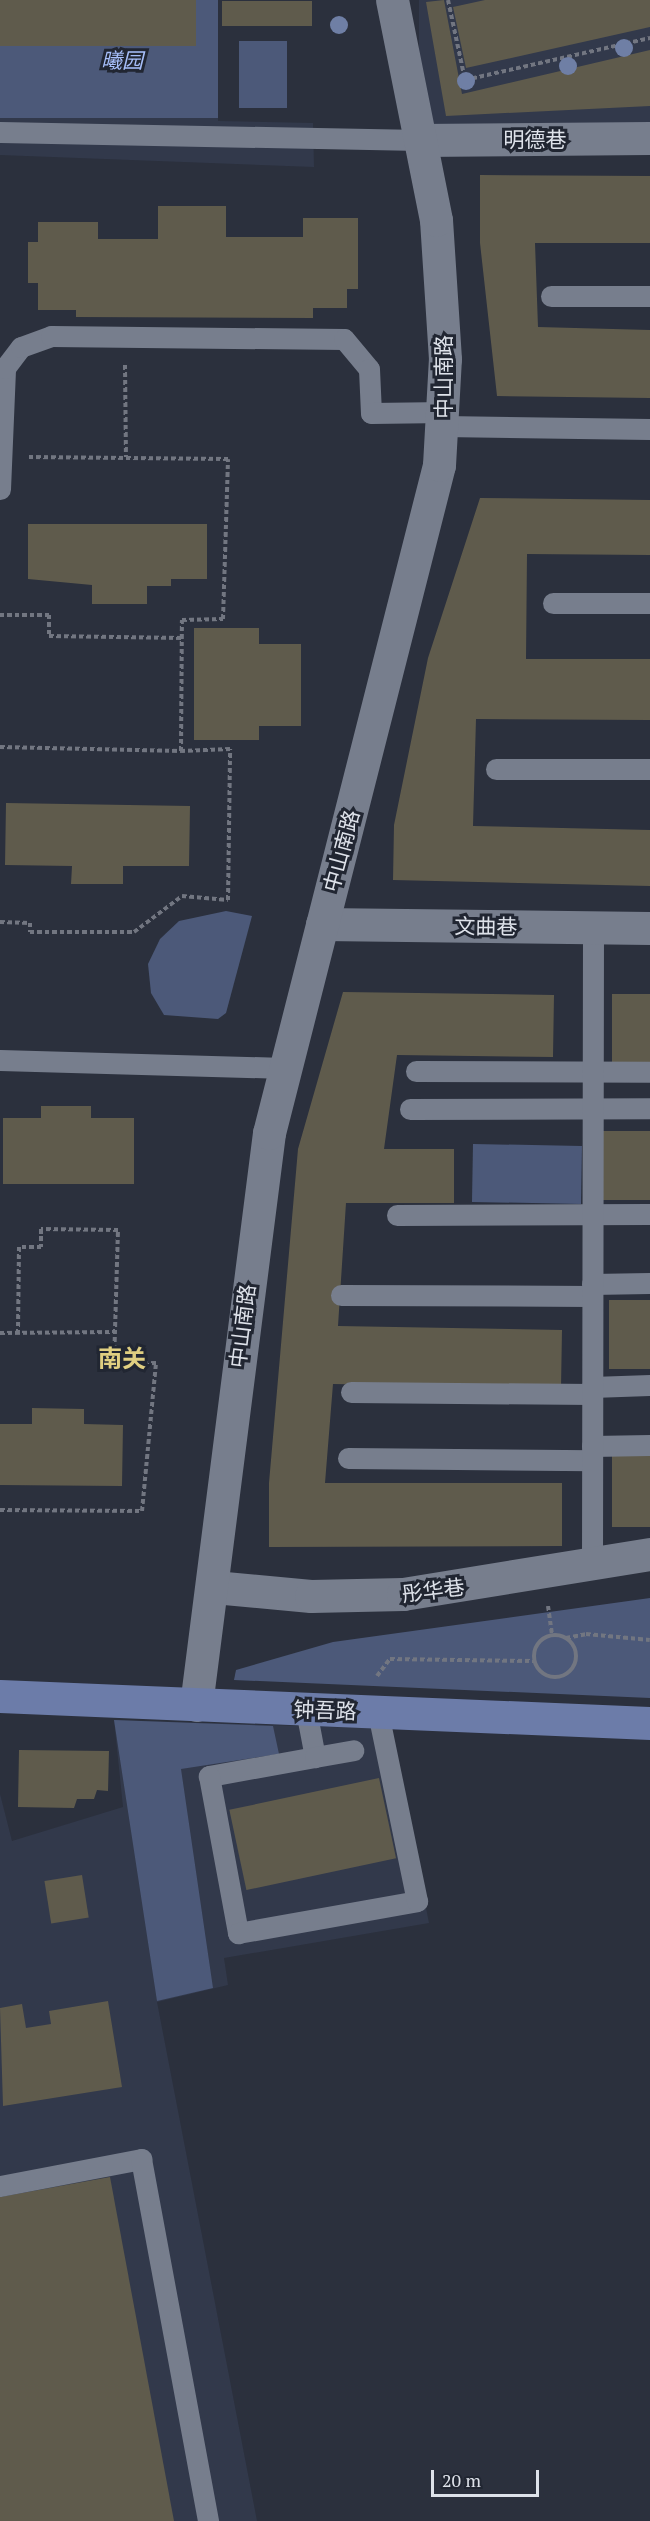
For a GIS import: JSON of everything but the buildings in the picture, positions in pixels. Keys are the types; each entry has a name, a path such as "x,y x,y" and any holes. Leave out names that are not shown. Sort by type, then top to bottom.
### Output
{"street":[{"name":"中山南路","path":"196,1705 214,1587 245,1295 284,1068 428,522 444,419 436,220 392,0"},
{"name":"明德巷","path":"420,140 650,138"},
{"name":"文曲巷","path":"322,924 650,928"},
{"name":"彤华巷","path":"214,1587 311,1596 383,1595 592,1566 650,1554"},
{"name":"钟吾路","path":"0,1696 650,1723"}],"lane":[{"path":"0,132 420,140"},
{"path":"551,296 650,296"},
{"path":"0,489 2,397 11,355 51,336 344,339 369,369 371,413 444,419 650,429"},
{"path":"553,603 650,603"},
{"path":"496,769 650,769"},
{"path":"592,1566 593,927"},
{"path":"0,1060 284,1068"},
{"path":"416,1071 650,1072"},
{"path":"410,1109 650,1108"},
{"path":"397,1215 650,1214"},
{"path":"341,1295 592,1290 650,1283"},
{"path":"351,1392 592,1390 650,1385"},
{"path":"348,1458 592,1453 650,1445"},
{"path":"306,1710 315,1757"},
{"path":"353,1750 209,1776 238,1933 417,1901 378,1713"},
{"path":"0,2186 141,2159 208,2521"}],"path":[{"path":"448,0 465,80 650,38"},
{"path":"125,336 126,458"},
{"path":"1,456 228,459 223,619 182,620 181,751"},
{"path":"0,615 49,615 49,636 182,638"},
{"path":"0,747 181,751 230,749 228,900 182,896 134,932 30,932 30,923 0,922"},
{"path":"0,1510 142,1511 156,1363 114,1364 118,1230 41,1229 41,1247 19,1247 18,1333"},
{"path":"0,1333 114,1332"},
{"path":"534,1661 536,1647 545,1637 565,1638 586,1634 650,1640"},
{"path":"378,1713 378,1668 390,1659 534,1661 548,1676 568,1672 576,1654 565,1638"}],"shaded area":[{"name":"曦园","path":"0,0 218,0 218,121 313,123 314,167 0,155"},
{"path":"419,0 650,0 650,134 419,134"},
{"path":"114,1720 391,1729 429,1923 224,1958 228,1985 157,2002 257,2521 0,2521 0,1794 12,1841 123,1807"}],"green space":[{"name":"曦园","path":"0,0 218,0 218,118 0,118"},
{"path":"239,41 287,41 287,108 239,108"},
{"path":"226,911 252,916 226,1013 218,1019 164,1015 151,993 148,964 160,939 179,921"},
{"path":"473,1144 582,1146 581,1204 472,1202"},
{"path":"650,1598 650,1698 234,1680 236,1670 333,1642"},
{"path":"114,1720 273,1726 279,1754 181,1769 213,1988 157,2001"}],"district":[{"name":"南关","path":"122,1359"}]}
